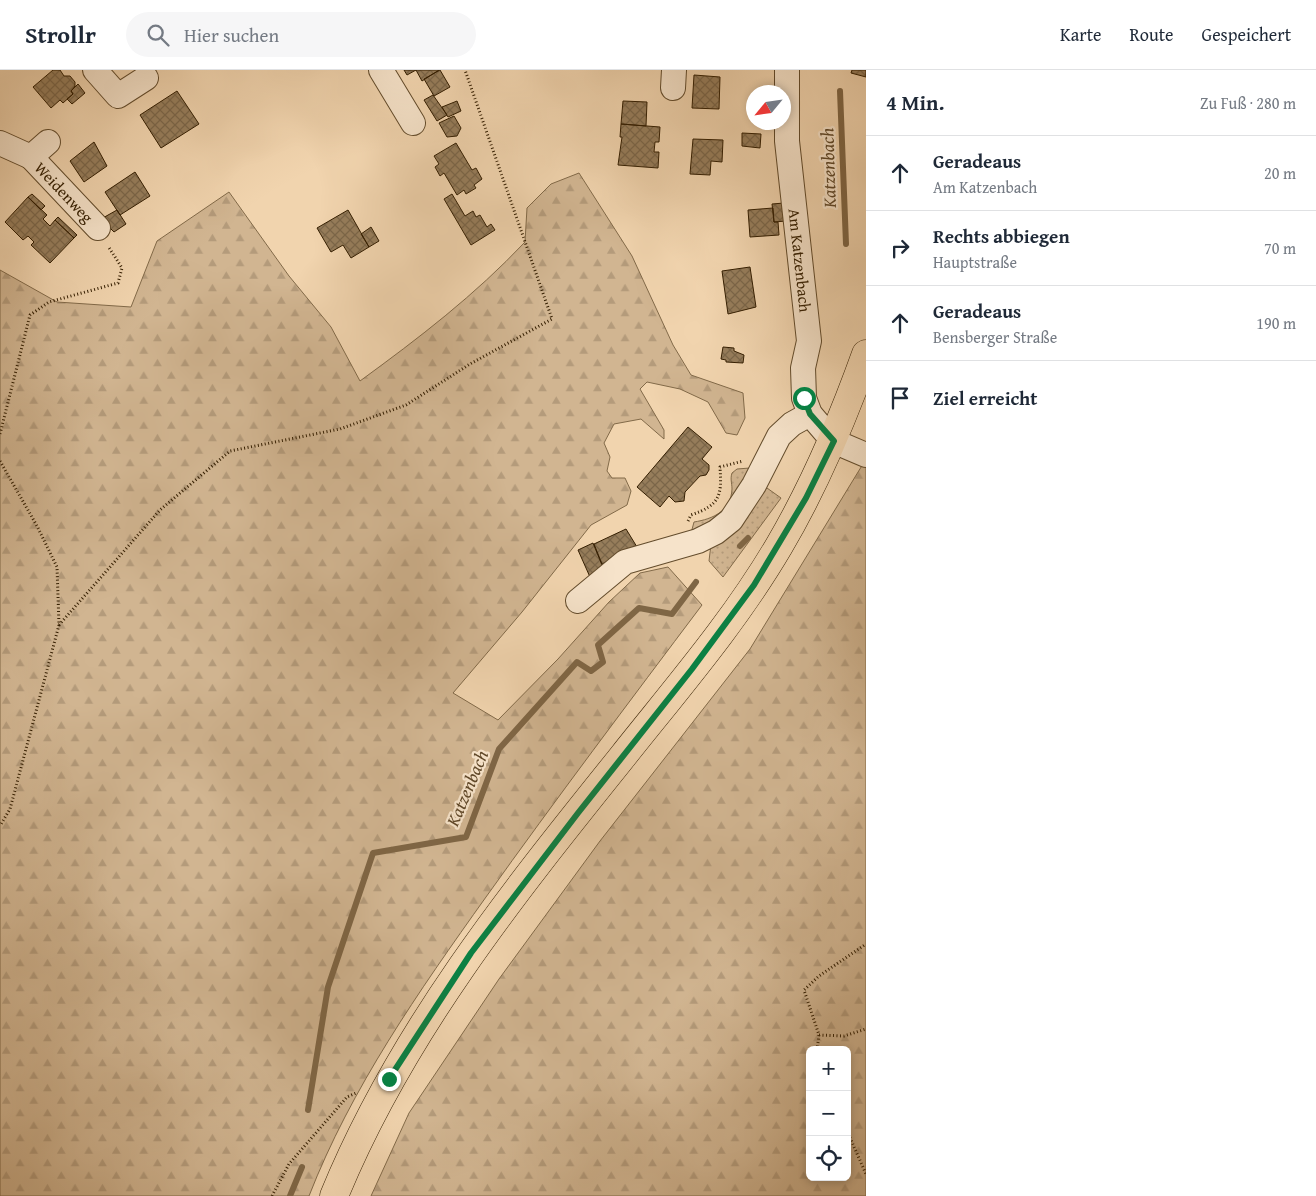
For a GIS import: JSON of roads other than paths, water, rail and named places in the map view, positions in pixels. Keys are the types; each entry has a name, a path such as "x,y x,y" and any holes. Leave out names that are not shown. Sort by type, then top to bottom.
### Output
{"main road":[{"path":"334,1196 356,1142 389,1079 488,929 727,622 778,548 806,498 834,441 866,354"}],"street":[{"path":"95,70 118,96 146,78"},
{"path":"381,70 413,123"},
{"name":"Am Katzenbach","path":"787,70 787,141 798,260 807,306 809,341 804,368 804,398 810,414 834,441"},
{"name":"Weidenweg","path":"0,143 39,150 98,228"},
{"path":"578,601 624,562 698,541 716,532 731,520 754,485 779,436 792,424 810,414"},
{"path":"834,441 866,455"}],"waterway":[{"name":"Katzenbach","path":"840,91 846,244"},
{"name":"Katzenbach","path":"740,546 748,538"},
{"name":"Katzenbach","path":"308,1110 328,987 373,853 466,837 499,749 577,662 591,671 603,662 598,645 639,608 672,614 696,582"},
{"name":"Katzenbach","path":"290,1196 302,1167"}]}
